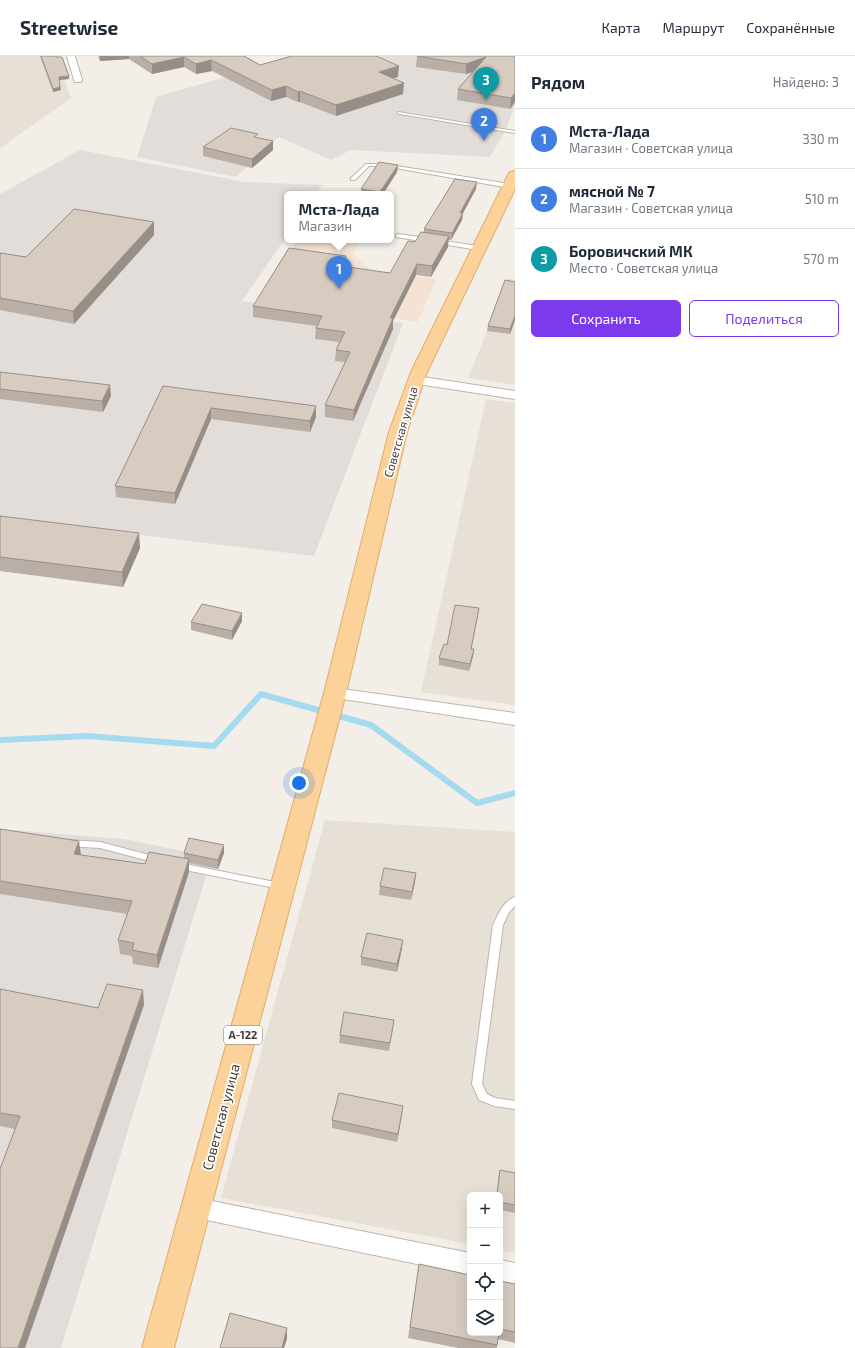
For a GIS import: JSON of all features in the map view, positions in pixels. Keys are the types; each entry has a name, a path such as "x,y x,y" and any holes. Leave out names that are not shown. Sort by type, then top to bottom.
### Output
{"main road":[{"name":"Советская улица","path":"158,1348 331,707 398,432 419,372 512,180"}],"street":[{"path":"71,56 78,80"},
{"path":"416,380 515,395"},
{"path":"331,707 515,719"},
{"path":"197,1208 467,1263"},
{"path":"503,1272 515,1274"}],"lane":[{"path":"400,113 515,132"},
{"path":"353,179 368,166 384,164 512,180"},
{"path":"398,236 478,248"},
{"path":"61,842 100,845 169,863 283,887"},
{"path":"515,901 505,910 498,925 478,1084 483,1097 494,1102 515,1105"}],"shaded area":[{"path":"0,56 56,56 71,98 0,148"},
{"path":"299,56 515,56 515,106 505,131 490,157 351,150 331,160 279,137 236,177 137,157 156,97"},
{"path":"80,150 245,182 322,185 318,191 284,191 284,240 242,301 403,323 314,556 0,518 0,194"},
{"path":"295,243 359,243 353,255 371,270 436,279 418,322 363,314 265,296"},
{"path":"509,278 515,280 515,385 468,378"},
{"path":"486,399 515,403 515,705 421,692"},
{"path":"325,820 515,832 515,1253 503,1251 503,1192 467,1192 467,1243 221,1198"},
{"path":"0,829 124,839 212,857 61,1348 0,1348"}],"building":[{"path":"41,56 62,57 69,76 59,77 60,87 53,89"},
{"path":"140,56 244,56 260,65 292,56 376,56 399,66 379,72 404,83 336,105 300,91 298,92 286,86 272,90 211,60 196,64 184,57 152,64"},
{"path":"417,56 515,56 515,93 511,98 458,89 486,57 466,64"},
{"path":"231,128 258,134 254,137 273,141 252,159 203,147"},
{"path":"379,162 398,165 381,191 361,189"},
{"path":"455,179 477,182 460,213 463,213 452,233 424,229"},
{"path":"74,209 154,222 73,311 0,298 0,253 26,257"},
{"path":"421,232 449,236 432,266 417,264 390,318 393,318 354,410 325,405 350,352 336,350 345,332 316,328 322,316 253,306 289,248 346,256 341,266 390,273 408,241 415,242"},
{"path":"505,280 515,282 515,316 510,329 488,326"},
{"path":"0,372 110,385 102,401 0,389"},
{"path":"163,386 316,406 310,421 211,408 175,493 115,486"},
{"path":"0,516 139,533 122,572 0,557"},
{"path":"202,604 242,613 232,631 191,622"},
{"path":"455,605 479,608 471,649 474,649 470,664 439,658 444,644 447,645"},
{"path":"0,829 79,841 74,854 145,864 149,852 189,859 157,955 132,950 134,943 118,940 132,901 0,881"},
{"path":"189,838 224,845 218,860 184,853"},
{"path":"384,868 416,873 412,892 380,886"},
{"path":"367,933 403,940 397,964 361,957"},
{"path":"107,984 143,990 18,1348 0,1348 0,1169 20,1116 0,1113 0,989 98,1008"},
{"path":"344,1012 394,1020 390,1043 340,1035"},
{"path":"339,1093 403,1106 398,1134 332,1120"},
{"path":"500,1170 515,1173 515,1205 503,1203 503,1192 497,1192"},
{"path":"419,1264 467,1274 467,1336 498,1336 497,1345 410,1327"},
{"path":"503,1282 515,1284 515,1332 503,1330"},
{"path":"230,1313 287,1328 282,1348 220,1348"}],"waterway":[{"path":"0,740 87,736 214,746 261,694 371,725 477,803 515,793"}],"place":[{"name":"Боровичский МК","path":"486,100"},
{"name":"мясной № 7","path":"484,141"},
{"name":"Мста-Лада","path":"339,289"}]}
